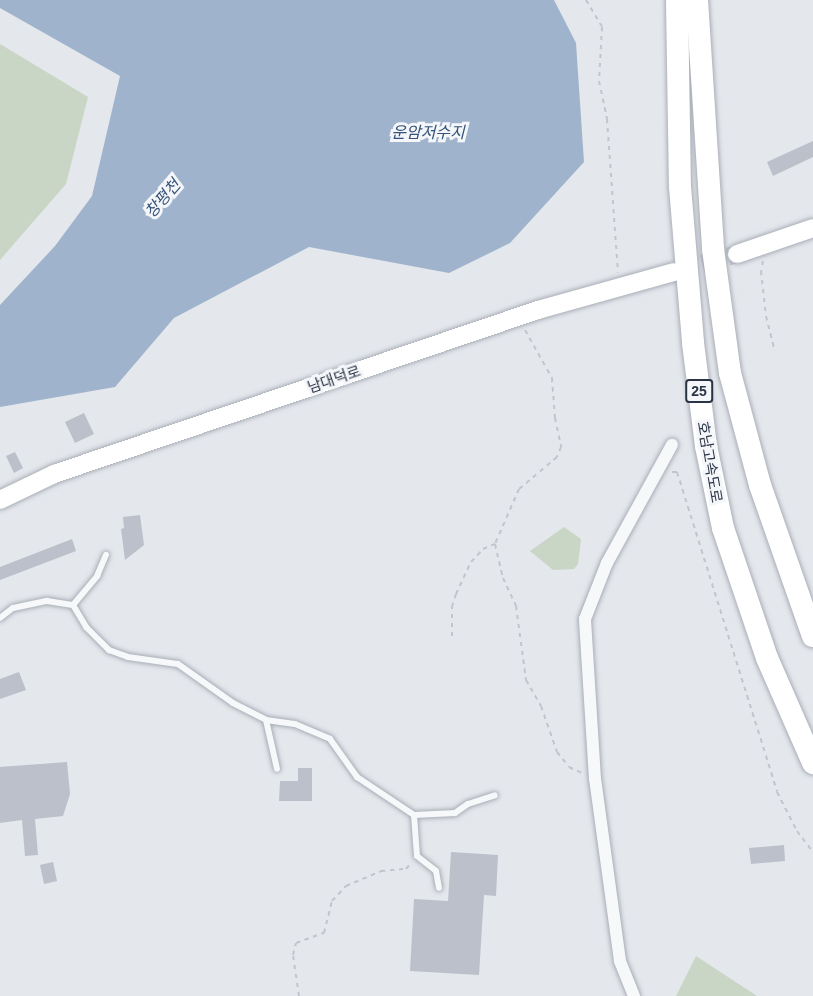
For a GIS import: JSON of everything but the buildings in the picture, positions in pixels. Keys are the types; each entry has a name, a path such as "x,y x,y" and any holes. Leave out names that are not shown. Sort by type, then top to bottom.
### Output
{"highway":[{"name":"호남고속도로","path":"676,0 680,186 693,343 706,446 723,528 767,658 813,763"},
{"name":"25","path":"697,0 711,229 730,373 760,485 813,636"}],"main road":[{"path":"737,254 813,228"},
{"name":"남대덕로","path":"0,500 54,474 519,317 674,272"}],"street":[{"path":"634,996 620,961 595,779 585,619 607,564 672,445"}],"lane":[{"path":"73,605 97,576 106,555"},
{"path":"0,618 13,609 47,601 73,605"},
{"path":"73,605 86,627 109,650 128,657 178,664 233,703 266,720 295,724 330,739 357,777 414,815 455,813 468,804 495,795"},
{"path":"266,720 277,769"},
{"path":"414,815 417,856 436,871 439,888"}],"path":[{"path":"586,0 602,27 599,81 608,119 618,288"},
{"path":"767,244 761,271 766,316 774,349"},
{"path":"519,317 552,378 555,418 561,447 557,457 519,489 495,544 503,578 516,606 526,680 541,706 557,752 569,767 595,779"},
{"path":"657,473 677,472 777,792 797,831 813,852"},
{"path":"452,636 452,607 456,594 471,562 483,549 495,544"},
{"path":"299,996 293,954 296,943 324,933 332,901 346,886 381,871 406,869 417,856"}],"green space":[{"path":"0,44 88,97 66,184 0,260"},
{"path":"564,527 581,539 578,564 574,569 553,570 530,551"},
{"path":"696,956 757,996 676,996"}],"water":[{"name":"운암저수지","path":"0,0 554,0 576,43 584,162 510,243 449,273 309,247 174,318 115,387 0,407 0,305 55,246 92,196 120,76 0,8"}],"tunnel":[{"path":"676,271 737,254"}],"water label":[{"name":"창평천","path":"163,199"}]}
